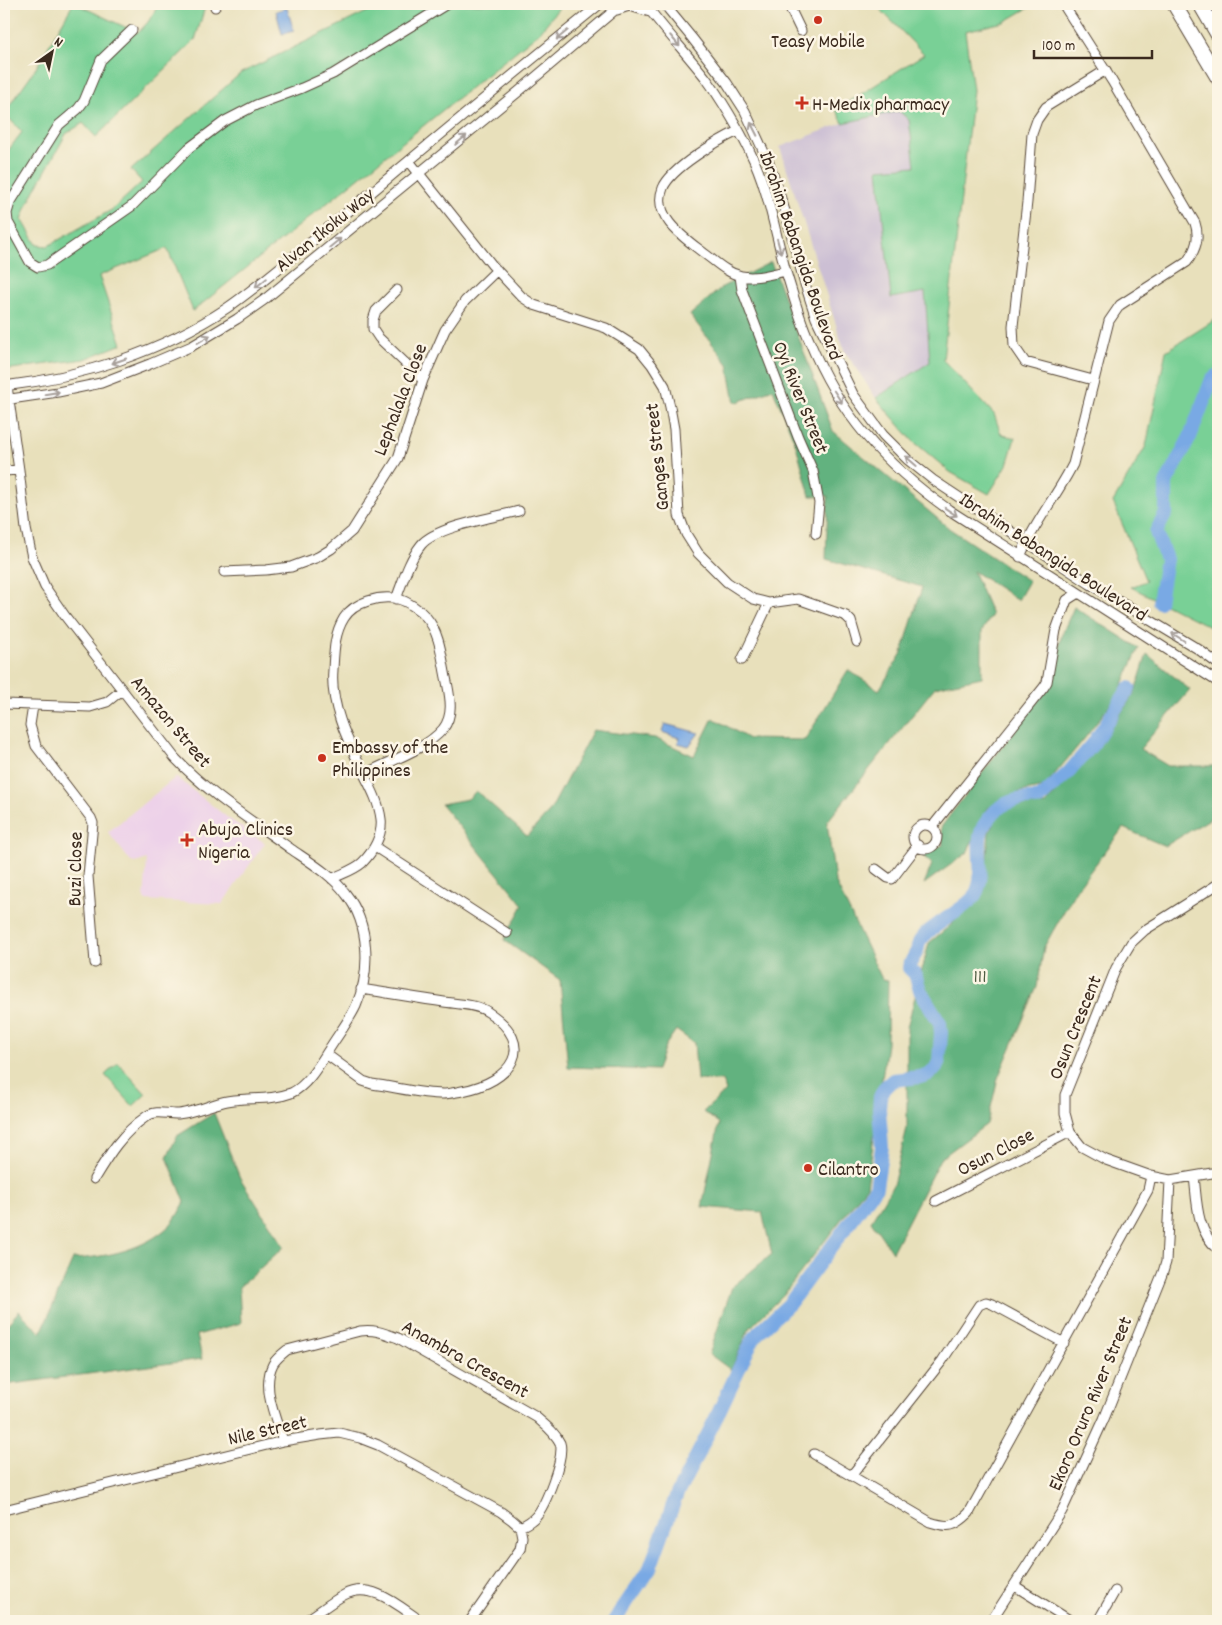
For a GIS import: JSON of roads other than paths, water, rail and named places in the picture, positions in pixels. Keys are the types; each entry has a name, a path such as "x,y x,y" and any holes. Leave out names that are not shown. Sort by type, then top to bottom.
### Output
{"highway":[{"path":"1174,4 1218,78"},
{"path":"1200,4 1218,35"}],"street":[{"path":"132,30 101,60 84,101 59,125 10,204 7,213 8,222 30,262 38,267 47,265 132,206 189,148 225,121 256,105 333,74 447,4"},
{"name":"Alvan Ikoku Way","path":"5,386 55,379 94,369 135,355 184,333 226,309 409,162 600,4"},
{"name":"Alvan Ikoku Way","path":"7,400 101,383 192,346 238,319 419,174 622,4"},
{"name":"Ibrahim Babangida Boulevard","path":"645,4 706,79 751,153 766,196 786,271 818,362 852,419 877,450 922,491 1020,557 1218,682"},
{"name":"Ibrahim Babangida Boulevard","path":"664,4 727,83 745,111 769,163 786,211 816,318 853,394 882,435 908,460 933,480 1090,584 1198,649 1218,664"},
{"path":"788,4 802,31"},
{"path":"1020,557 1026,541 1063,484 1073,464 1109,321 1120,305 1187,262 1194,252 1198,232 1195,223 1106,70 1063,4"},
{"path":"614,11 629,6 651,12"},
{"path":"1093,380 1025,362 1014,346 1013,326 1027,202 1032,134 1046,107 1106,70"},
{"path":"738,131 715,142 687,162 666,182 662,189 662,210 667,220 682,237 725,269 740,276 754,277 786,271"},
{"name":"Ganges Street","path":"409,162 513,289 534,305 606,328 639,349 652,366 665,386 674,428 679,515 686,534 698,553 727,582 753,599 769,603 798,599 846,616 851,621 857,642"},
{"name":"Lephalala Close","path":"224,572 291,567 318,557 331,550 343,540 360,519 398,458 423,380 445,330 465,301 497,270"},
{"name":"Oyi River Street","path":"740,276 742,290 798,437 813,470 819,503 816,534"},
{"path":"397,290 376,312 373,320 373,329 379,338 423,380"},
{"name":"Amazon Street","path":"5,386 28,538 32,557 45,587 65,616 175,758 189,772 230,805 319,869 346,894 355,907 361,923 365,944 366,967 356,1006 310,1077 293,1092 278,1097 230,1100 177,1114 167,1112 152,1114 122,1137 112,1149 94,1179"},
{"path":"4,472 19,470"},
{"path":"396,598 417,551 430,537 451,528 519,511"},
{"path":"932,827 1044,687 1047,682 1056,630 1066,600 1078,593"},
{"path":"332,880 361,863 375,847 382,821 377,801 351,748 336,709 332,676 336,635 344,617 358,606 382,598 396,598 405,601 426,617 434,630 448,686 450,711 447,723 442,730 420,748 365,774"},
{"path":"742,660 769,603"},
{"path":"4,704 90,707 107,702 122,690"},
{"name":"Buzi Close","path":"33,706 30,725 36,746 93,823 88,876 95,963"},
{"path":"924,825 932,827 936,833 934,844 928,848 918,846 914,839 917,828 924,825"},
{"path":"876,869 892,879 918,846"},
{"path":"375,847 507,933"},
{"name":"Osun Crescent","path":"1070,1132 1065,1113 1065,1095 1116,968 1125,951 1131,942 1145,930 1218,884"},
{"path":"326,1054 363,1081 372,1084 444,1094 474,1089 497,1078 506,1072 514,1059 516,1052 514,1041 504,1025 487,1011 467,1005 361,989"},
{"path":"1070,1132 1082,1147 1106,1160 1152,1176 1170,1180 1218,1172"},
{"name":"Osun Close","path":"936,1201 1070,1132"},
{"path":"814,1454 930,1522 945,1526 958,1524 969,1513 1064,1343 1148,1190 1152,1176"},
{"path":"1194,1176 1199,1216 1204,1232 1218,1249"},
{"name":"Ekoro Oruro River Street","path":"990,1621 1015,1586 1062,1511 1104,1419 1166,1262 1170,1180"},
{"path":"851,1476 942,1362 979,1305 986,1302 992,1304 1064,1343"},
{"name":"Anambra Crescent","path":"283,1441 269,1391 269,1376 273,1364 280,1356 287,1350 360,1331 380,1331 398,1338 536,1417 551,1430 561,1445 560,1462 537,1516 520,1527"},
{"name":"Nile Street","path":"4,1510 283,1441 320,1434 339,1433 378,1445 502,1512 520,1527"},
{"path":"470,1621 520,1549 522,1537 520,1527"},
{"path":"1015,1586 1071,1621"},
{"path":"306,1621 346,1594 358,1591 373,1592 421,1621"},
{"path":"1098,1621 1116,1591"}],"water":[{"path":"287,8 294,31 282,34 276,11"},
{"path":"665,724 699,733 689,746 678,743 679,738 662,732"}],"waterway":[{"path":"1159,602 1166,559 1156,532 1166,513 1166,483 1190,437 1212,379 1218,375"},
{"path":"614,1621 650,1568 677,1494 714,1422 751,1343 758,1333 789,1304 876,1187 882,1147 880,1097 885,1087 893,1080 920,1077 929,1074 936,1068 939,1061 940,1023 920,990 915,974 909,968 919,943 928,932 967,904 977,891 981,874 979,847 983,827 1001,806 1012,801 1039,799 1068,773 1093,744 1129,688"}],"place":[{"name":"Teasy Mobile","path":"818,20"},
{"name":"H-Medix pharmacy","path":"802,103"},
{"name":"Embassy of the Philippines","path":"322,758"},
{"name":"Abuja Clinics Nigeria","path":"187,840"},
{"name":"Cilantro","path":"808,1168"}],"park label":[{"name":"111","path":"980,975"}]}
